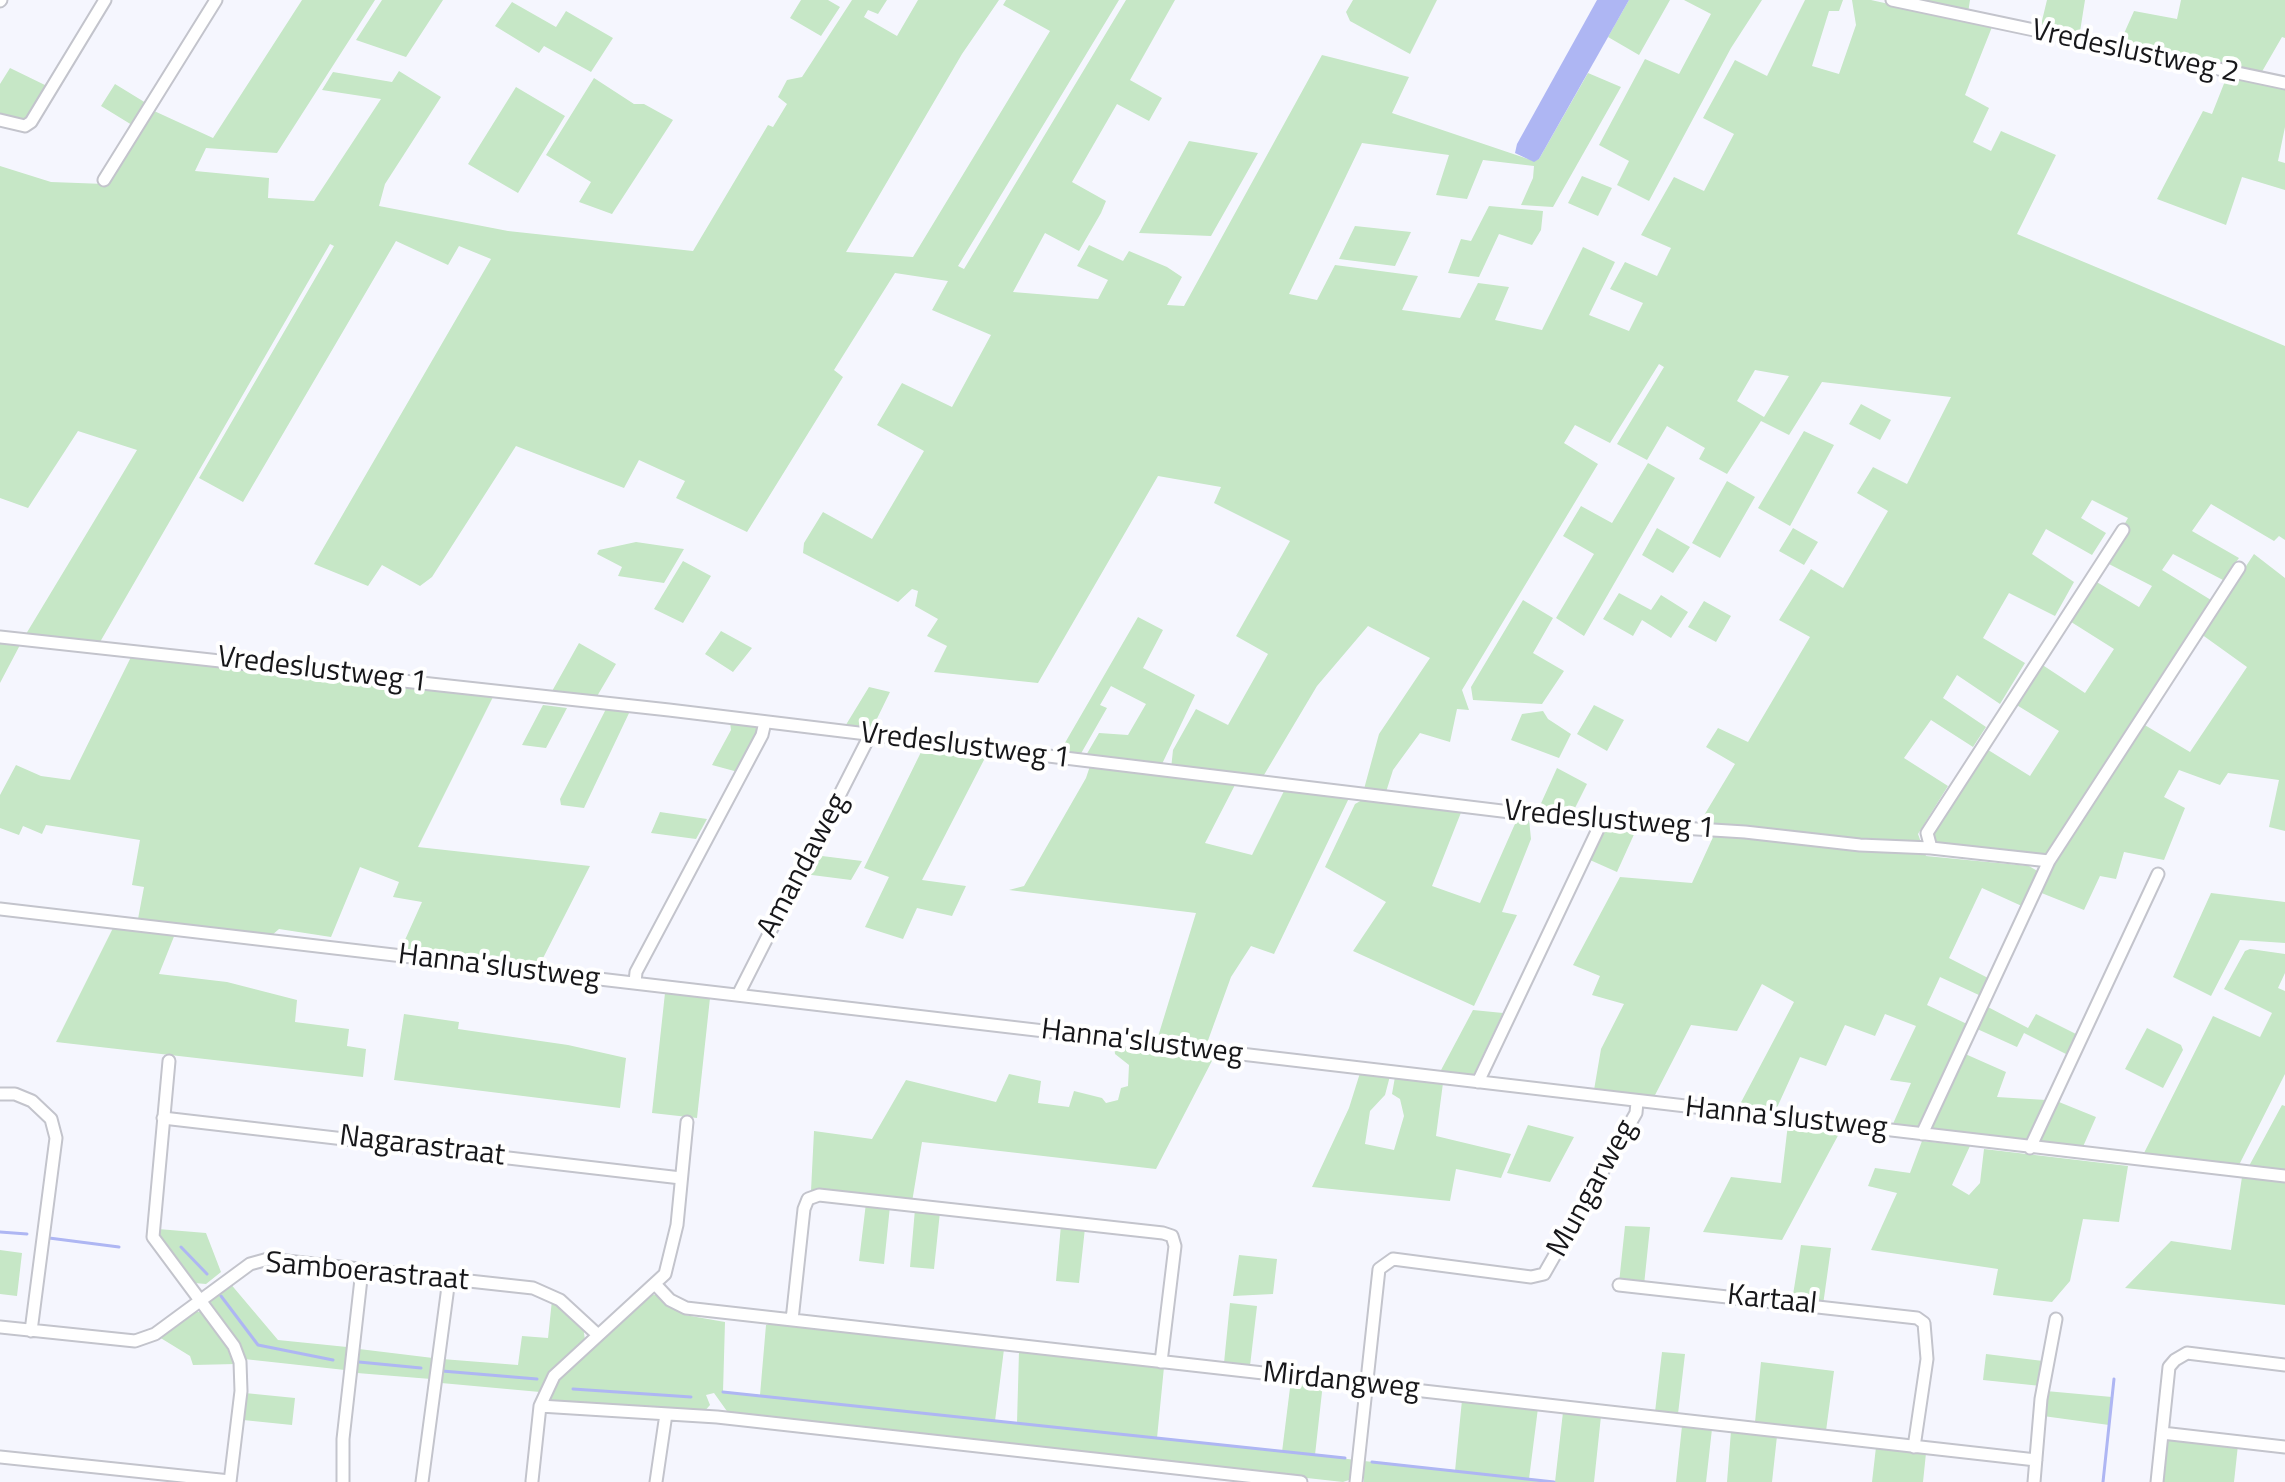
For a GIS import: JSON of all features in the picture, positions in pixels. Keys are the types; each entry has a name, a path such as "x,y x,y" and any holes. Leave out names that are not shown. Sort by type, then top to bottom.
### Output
{"street":[{"path":"0,120 25,126 31,122 105,0"},
{"path":"104,180 216,0"},
{"name":"Vredeslustweg 2","path":"1892,0 2285,83"},
{"path":"1931,848 1927,833 1933,820 2123,530"},
{"path":"1922,1134 2049,861 2239,568"},
{"name":"Vredeslustweg 1","path":"0,637 765,722 869,737 1601,823 1745,832 2049,861"},
{"path":"635,983 636,972 762,735 765,722"},
{"name":"Amandaweg","path":"738,995 869,737"},
{"path":"1478,1082 1601,823"},
{"path":"2030,1148 2158,874"},
{"name":"Hanna'slustweg","path":"0,909 2285,1176"},
{"path":"0,1457 230,1482 241,1391 240,1362 234,1346 153,1237 169,1061"},
{"path":"0,1094 15,1094 32,1101 51,1119 56,1138 31,1331"},
{"name":"Mungarweg","path":"1367,1384 1377,1278 1385,1262 1393,1259 1531,1277 1544,1274 1636,1113 1637,1102"},
{"name":"Nagarastraat","path":"163,1118 681,1178"},
{"path":"532,1481 540,1406 554,1376 665,1274 671,1257 687,1122"},
{"path":"792,1320 804,1209 808,1199 819,1195 1148,1231 1172,1236 1175,1246 1161,1362"},
{"name":"Samboerastraat","path":"0,1327 135,1341 155,1334 250,1264 268,1259 533,1288 547,1292 583,1318 598,1335"},
{"path":"343,1482 343,1439 362,1270"},
{"path":"422,1482 449,1279"},
{"name":"Mirdangweg","path":"655,1284 670,1300 686,1308 2036,1460"},
{"name":"Kartaal","path":"1619,1285 1917,1318 1924,1323 1927,1359 1914,1447"},
{"path":"2034,1482 2041,1399 2056,1319"},
{"path":"2157,1482 2169,1367 2175,1360 2187,1353 2285,1365"},
{"path":"1356,1482 1367,1384"},
{"path":"540,1406 717,1417 1232,1478 1301,1482"},
{"path":"656,1482 666,1414"},
{"path":"2162,1433 2285,1447"}],"green space":[{"path":"302,0 375,0 277,153 206,148 195,171 269,178 268,198 314,201 381,99 322,90 333,72 392,82 399,71 441,97 385,184 379,206 508,231 693,251 768,125 773,127 787,104 778,97 787,80 802,77 852,0 887,0 878,14 868,10 864,17 897,36 918,0 999,0 962,54 846,252 913,257 1050,31 1003,5 1006,0 1119,0 958,266 964,269 1126,0 1175,0 1130,80 1162,98 1149,121 1117,104 1072,182 1106,201 1101,213 1079,251 1045,233 1013,292 1098,299 1108,280 1077,266 1089,245 1123,261 1129,251 1167,267 1182,277 1167,305 1184,306 1322,55 1409,77 1392,113 1534,161 1539,159 1588,73 1621,87 1553,207 1521,205 1533,178 1534,166 1483,160 1467,199 1436,195 1449,155 1362,143 1289,294 1317,300 1335,265 1418,276 1402,310 1460,318 1478,283 1509,287 1495,320 1542,330 1583,247 1615,262 1589,315 1629,331 1643,303 1610,289 1625,262 1657,276 1671,248 1641,235 1674,177 1704,191 1734,134 1703,118 1735,60 1767,76 1805,0 1843,0 1839,11 1829,11 1812,66 1839,74 1856,25 1852,0 1871,0 1992,27 1965,95 1989,108 1973,142 1991,151 2001,131 2056,155 2017,234 2285,346 2285,540 2279,536 2274,541 2211,504 2192,531 2239,558 2223,580 2173,554 2162,570 2211,600 2047,856 1937,843 1932,834 1985,748 2030,776 2059,731 2015,704 2041,664 2085,693 2114,649 2068,620 2095,581 2139,607 2152,586 2103,561 2128,518 2092,500 2081,518 2106,533 2092,555 2046,529 2032,554 2074,582 2055,616 2009,593 1983,638 2025,663 2000,704 1957,675 1943,698 1986,727 1973,747 1931,720 1904,758 1948,786 1918,834 1926,856 2029,866 2039,872 2024,907 1982,888 1949,958 1990,979 1981,996 1940,977 1927,1005 1967,1024 1917,1128 1892,1126 1911,1083 1890,1080 1916,1026 1885,1014 1875,1036 1845,1025 1826,1066 1800,1057 1775,1112 1738,1108 1794,1002 1762,984 1737,1031 1691,1025 1654,1097 1594,1090 1601,1049 1624,1004 1592,995 1600,976 1573,965 1620,877 1692,883 1714,835 1694,832 1735,764 1706,747 1718,728 1748,742 1810,637 1779,620 1811,569 1843,588 1888,511 1857,493 1873,467 1907,484 1951,397 1822,382 1789,435 1761,421 1727,474 1699,459 1705,448 1667,426 1647,460 1617,444 1664,367 1659,364 1610,443 1575,425 1564,443 1598,464 1462,690 1469,710 1457,709 1450,742 1420,733 1393,770 1386,792 1364,789 1379,734 1430,658 1368,626 1317,686 1261,780 1171,769 1173,750 1196,709 1228,725 1268,654 1236,636 1290,541 1214,503 1221,487 1158,476 1038,683 934,672 947,646 927,636 938,619 915,606 918,591 912,589 898,602 803,553 804,543 823,512 872,539 924,451 877,425 902,383 952,407 991,335 932,310 948,281 895,273 834,370 843,377 747,532 676,498 685,481 639,460 624,488 516,446 432,577 420,586 382,565 368,586 314,564 491,259 459,246 448,265 396,241 243,502 199,478 334,246 330,244 100,642 26,634 137,450 78,431 28,508 0,498 0,166 51,182 105,184 152,110 213,138","holes":["1755,370 1789,376 1764,417 1737,401"]},
{"path":"382,0 443,0 406,57 356,40"},
{"path":"801,0 828,0 840,7 821,36 790,18"},
{"path":"1353,0 1437,0 1410,54 1350,21 1346,12"},
{"path":"1629,0 1670,0 1639,55 1608,37"},
{"path":"1684,0 1762,0 1731,48 1649,201 1617,185 1629,161 1599,145 1645,59 1679,74 1711,14"},
{"path":"1909,0 1970,0 1968,13"},
{"path":"2047,0 2085,0 2079,38 2040,29"},
{"path":"2181,0 2285,0 2285,38 2282,37 2260,75 2118,47 2134,11 2177,19"},
{"path":"512,2 556,27 566,11 613,38 591,72 544,46 539,53 495,26"},
{"path":"10,68 47,86 23,123 0,118 0,84"},
{"path":"2227,76 2285,88 2285,127 2278,161 2285,163 2285,190 2242,177 2226,225 2157,199 2203,111 2212,114"},
{"path":"594,78 634,104 644,104 673,120 612,214 579,202 591,182 546,155"},
{"path":"115,84 146,103 132,125 101,106"},
{"path":"516,87 565,116 518,193 468,164"},
{"path":"1189,141 1258,153 1211,236 1139,233"},
{"path":"1582,176 1612,188 1598,216 1568,203"},
{"path":"1489,206 1543,211 1541,230 1532,245 1499,234 1479,277 1448,273 1461,239 1471,241"},
{"path":"1355,226 1411,232 1395,266 1339,259"},
{"path":"1861,404 1891,420 1880,440 1849,424"},
{"path":"1804,431 1834,445 1790,526 1758,508"},
{"path":"1648,463 1675,478 1584,636 1556,618 1594,554 1563,536 1581,506 1612,523"},
{"path":"1727,481 1755,497 1720,558 1692,543"},
{"path":"1657,528 1690,547 1673,573 1642,555"},
{"path":"1793,528 1818,542 1804,565 1779,551"},
{"path":"636,542 684,549 664,583 618,576 622,567 597,554 599,550"},
{"path":"2254,554 2285,578 2285,831 2269,827 2279,780 2228,773 2220,785 2179,770 2164,797 2185,808 2164,860 2124,852 2116,879 2100,876 2084,910 2039,892 2059,854 2143,724 2190,752 2247,667 2201,634"},
{"path":"683,561 711,576 683,623 654,609"},
{"path":"1619,593 1651,610 1661,595 1688,612 1671,638 1642,620 1633,636 1603,619"},
{"path":"1523,600 1553,618 1533,653 1564,671 1542,704 1473,700 1471,687"},
{"path":"1704,601 1731,616 1716,642 1688,627"},
{"path":"1138,617 1163,630 1143,668 1195,695 1162,764 1157,767 1085,757 1099,733 1128,735 1146,704 1111,686 1100,705 1107,708 1079,757 1055,754 1062,748"},
{"path":"721,631 752,648 733,672 705,654"},
{"path":"0,643 20,645 0,683"},
{"path":"579,643 616,664 596,698 551,693"},
{"path":"132,655 494,695 418,847 590,866 539,966 400,951 422,902 393,897 399,882 360,867 331,937 279,929 271,936 138,919 144,887 132,885 140,840 46,825 42,834 23,826 19,835 0,828 0,795 16,765 41,776 70,780"},
{"path":"869,687 890,692 871,731 844,728"},
{"path":"543,705 567,708 546,748 522,745"},
{"path":"1594,705 1624,720 1607,751 1577,734"},
{"path":"606,709 630,711 584,808 561,805 560,799"},
{"path":"1543,711 1548,719 1571,734 1559,758 1511,740 1522,714"},
{"path":"730,722 758,726 759,729 738,772 712,765 731,730"},
{"path":"923,748 986,756 922,880 966,886 952,916 917,908 903,939 865,927 889,877 864,868"},
{"path":"1090,766 1236,783 1205,843 1252,855 1285,789 1349,798 1274,954 1251,946 1231,977 1206,1046 1157,1040 1196,913 1009,890 1024,886"},
{"path":"1557,768 1587,784 1572,814 1538,810"},
{"path":"1364,799 1462,810 1432,886 1480,903 1518,817 1529,819 1531,839 1502,912 1517,915 1474,1006 1353,951 1386,902 1325,867 1355,804"},
{"path":"660,812 707,819 696,839 651,833"},
{"path":"1607,827 1636,830 1617,872 1590,860"},
{"path":"814,855 862,861 851,880 804,874"},
{"path":"2211,893 2285,902 2285,943 2240,940 2211,996 2173,977"},
{"path":"113,928 175,934 159,974 227,982 297,1000 295,1022 349,1029 347,1046 366,1049 363,1077 56,1042"},
{"path":"2245,951 2285,954 2285,973 2278,988 2285,991 2285,1074 2239,1165 2143,1155 2213,1016 2260,1037 2272,1013 2224,989"},
{"path":"665,993 710,998 697,1118 652,1113"},
{"path":"1986,1006 2028,1028 2036,1014 2078,1035 2068,1055 2024,1033 2017,1047 1975,1028"},
{"path":"1473,1010 1503,1013 1473,1076 1440,1072"},
{"path":"404,1014 459,1022 458,1029 568,1045 626,1058 620,1108 394,1080"},
{"path":"2147,1028 2181,1045 2183,1050 2163,1088 2125,1069"},
{"path":"1114,1044 1215,1055 1156,1169 922,1142 912,1202 811,1191 814,1131 872,1139 906,1080 996,1102 1009,1074 1041,1081 1038,1103 1069,1107 1074,1091 1102,1098 1106,1103 1118,1100 1121,1088 1128,1086 1129,1065 1115,1054"},
{"path":"1963,1053 2006,1072 1997,1097 2046,1100 2028,1140 1927,1130"},
{"path":"1360,1073 1390,1076 1385,1095 1370,1111 1365,1144 1394,1150 1404,1116 1400,1099 1392,1094 1395,1077 1443,1083 1436,1136 1511,1154 1501,1178 1456,1169 1450,1201 1312,1187 1349,1108"},
{"path":"2054,1100 2096,1117 2082,1149 2036,1141"},
{"path":"2282,1105 2285,1106 2285,1170 2249,1166"},
{"path":"1788,1124 1841,1130 1782,1240 1703,1232 1731,1177 1781,1183"},
{"path":"1528,1125 1574,1137 1550,1182 1507,1173"},
{"path":"1922,1141 1970,1146 1952,1185 1969,1195 1980,1183 1984,1149 2128,1166 2119,1222 2083,1219 2070,1281 2052,1302 1993,1295 1998,1269 1871,1250 1897,1193 1868,1186 1875,1168 1910,1173"},
{"path":"2242,1177 2285,1182 2285,1305 2125,1288 2171,1241 2231,1250"},
{"path":"866,1203 890,1206 884,1264 859,1261"},
{"path":"915,1209 940,1212 934,1269 910,1267"},
{"path":"1061,1225 1085,1228 1079,1283 1056,1281"},
{"path":"1625,1226 1650,1227 1644,1285 1619,1283"},
{"path":"158,1229 206,1233 221,1272 206,1284 194,1283 161,1240"},
{"path":"1801,1245 1831,1248 1823,1305 1792,1301"},
{"path":"0,1250 22,1253 17,1296 0,1294"},
{"path":"1239,1255 1277,1259 1273,1294 1233,1296"},
{"path":"229,1282 278,1340 347,1347 345,1370 244,1359 242,1348 209,1300"},
{"path":"652,1295 659,1295 685,1315 725,1322 723,1392 760,1395 766,1325 778,1322 1004,1349 995,1421 1017,1423 1019,1351 1164,1367 1157,1438 1282,1452 1291,1380 1323,1383 1315,1455 1356,1460 1352,1479 1343,1482 729,1414 714,1393 706,1395 710,1405 703,1413 547,1402 559,1377"},
{"path":"552,1300 583,1326 585,1340 540,1392 441,1383 442,1359 518,1365 522,1336 548,1338"},
{"path":"1230,1303 1257,1306 1250,1366 1224,1363"},
{"path":"191,1312 202,1312 224,1339 236,1364 193,1365 190,1356 159,1337"},
{"path":"359,1349 433,1358 431,1379 357,1373"},
{"path":"1662,1352 1685,1354 1678,1414 1655,1412"},
{"path":"1986,1354 2043,1361 2041,1386 1983,1380"},
{"path":"1761,1362 1834,1371 1826,1431 1755,1422"},
{"path":"2046,1391 2112,1397 2109,1425 2043,1416"},
{"path":"245,1393 295,1398 292,1425 243,1420"},
{"path":"1462,1400 1538,1408 1529,1479 1554,1482 1364,1482 1364,1461 1455,1471"},
{"path":"1563,1412 1601,1416 1594,1482 1555,1482"},
{"path":"1682,1426 1712,1429 1706,1482 1676,1482"},
{"path":"1731,1431 1777,1436 1772,1482 1727,1482"},
{"path":"2172,1439 2238,1445 2234,1482 2163,1482 2168,1442"},
{"path":"1876,1447 1926,1453 1923,1482 1872,1482"}],"water":[{"path":"1597,0 1629,0 1539,159 1534,162 1515,153 1517,144"}],"waterway":[{"path":"0,1232 27,1234"},
{"path":"49,1238 119,1247"},
{"path":"181,1247 207,1274"},
{"path":"221,1296 258,1345 333,1360"},
{"path":"359,1362 421,1368"},
{"path":"442,1371 537,1379"},
{"path":"2103,1482 2114,1379"},
{"path":"573,1389 691,1397"},
{"path":"723,1392 1345,1458"},
{"path":"1372,1462 1554,1482"}]}
